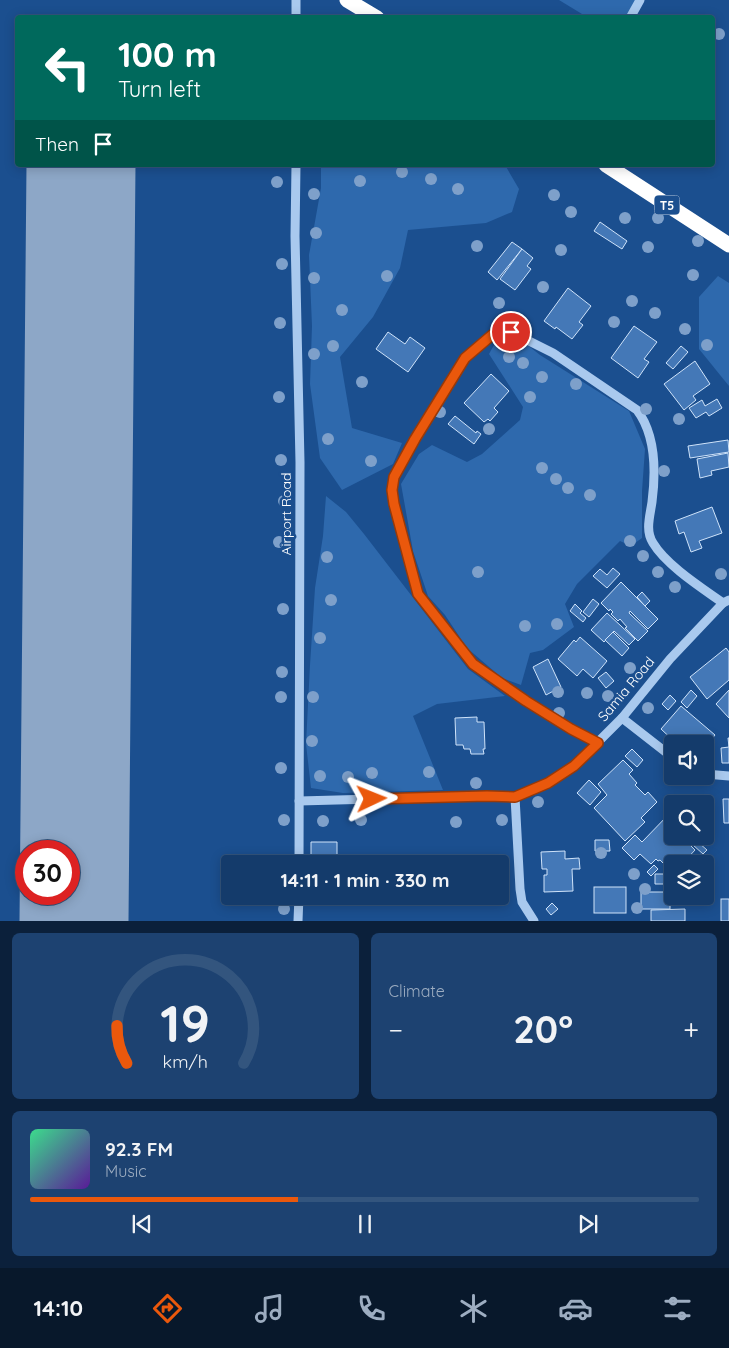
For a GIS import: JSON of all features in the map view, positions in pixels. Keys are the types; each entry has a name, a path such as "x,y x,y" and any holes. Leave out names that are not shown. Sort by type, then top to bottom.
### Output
{"highway":[{"path":"346,0 372,15"},
{"name":"T5","path":"609,167 729,245"}],"street":[{"path":"296,0 296,15"},
{"path":"632,15 640,0"},
{"name":"Airport Road","path":"296,167 295,236 300,462 299,855"},
{"path":"598,743 571,729 526,701 473,664 418,594 394,504 392,490 394,477 465,358 486,339 499,332 511,332 553,352 637,410 645,420 654,458 649,521 649,532 652,542 662,555 679,570 726,601"},
{"name":"Samia Road","path":"299,801 487,796 515,797 548,783 574,766 598,743 622,718 670,658 726,601"},
{"path":"622,718 664,751"},
{"path":"714,775 729,776"},
{"path":"515,797 522,902 534,920"},
{"path":"298,905 298,920"}],"shaded area":[{"path":"559,0 636,0 628,15 584,15"},
{"path":"321,167 506,167 519,189 512,212 486,223 408,230 400,268 373,317 340,357 352,428 402,443 393,464 342,490 320,458 310,384 312,326 309,255 321,188"},
{"path":"718,276 729,283 729,386 699,349 699,297"},
{"path":"506,337 521,340 540,355 629,411 645,449 642,491 642,538 629,545 620,541 577,584 565,604 574,627 543,650 530,653 521,685 502,678 467,648 445,615 428,596 413,551 401,484 419,454 432,445 467,462 482,454 520,420 523,407 489,354 494,345"},
{"path":"326,496 346,512 468,669 505,696 437,704 413,716 443,790 343,793 311,788 306,744 310,665 315,588 323,536"}],"building":[{"path":"600,222 627,241 622,249 594,231"},
{"path":"512,242 522,249 497,280 488,272"},
{"path":"522,249 533,258 527,266 531,269 515,290 500,279"},
{"path":"568,288 591,306 579,322 583,325 572,339 544,321"},
{"path":"634,326 657,342 644,359 649,362 638,378 611,358"},
{"path":"388,332 405,344 410,337 425,348 408,372 376,349"},
{"path":"681,346 688,352 673,369 666,363"},
{"path":"695,361 710,384 693,396 696,400 684,410 664,384"},
{"path":"491,374 509,391 494,408 498,412 490,421 488,419 484,422 464,403"},
{"path":"717,399 722,408 709,416 706,412 696,418 689,408 702,400 705,406"},
{"path":"455,416 476,433 477,431 481,434 474,444 448,424"},
{"path":"728,440 729,452 690,458 688,446"},
{"path":"728,453 729,467 711,471 712,475 700,478 697,459"},
{"path":"712,507 722,533 699,541 702,548 691,552 684,532 679,534 675,521"},
{"path":"613,568 620,574 607,588 593,576 600,569 607,575"},
{"path":"621,582 658,619 648,629 630,611 629,613 648,631 638,641 625,628 627,627 620,619 618,621 611,614 613,612 610,609 609,611 601,603"},
{"path":"642,592 650,601 645,606 637,597"},
{"path":"593,599 599,604 589,617 583,612"},
{"path":"575,604 582,611 580,613 586,618 583,622 570,611"},
{"path":"607,613 635,639 629,645 614,631 604,642 591,630"},
{"path":"613,632 629,648 622,656 605,640"},
{"path":"580,637 607,661 593,678 583,669 577,676 558,659 574,640 576,642"},
{"path":"726,648 729,652 729,680 707,699 690,677"},
{"path":"548,659 561,687 546,695 533,667"},
{"path":"606,672 614,681 606,688 598,678"},
{"path":"691,690 697,696 687,708 681,702"},
{"path":"729,690 729,718 716,704"},
{"path":"670,695 676,701 668,710 662,704"},
{"path":"681,706 715,735 667,735 661,729"},
{"path":"477,717 477,722 484,722 484,754 471,754 470,749 464,749 463,745 456,745 455,718"},
{"path":"729,747 729,763 722,763 721,748"},
{"path":"632,749 643,760 637,767 625,756"},
{"path":"623,760 633,770 629,774 637,783 635,785 645,795 648,792 657,802 641,818 645,822 625,841 594,808 607,795 598,784"},
{"path":"589,780 601,792 590,805 577,793"},
{"path":"723,799 729,799 729,823 724,823"},
{"path":"664,819 664,845 690,845 695,850 690,855 664,855 664,864 656,859 651,864 640,854 634,860 622,848 635,835 642,842"},
{"path":"595,840 609,840 610,851 595,851"},
{"path":"311,842 337,842 337,855 311,855"},
{"path":"693,845 701,845 707,850 703,854"},
{"path":"565,851 565,859 579,858 580,869 572,869 573,891 544,892 544,875 547,875 547,869 542,869 541,852"},
{"path":"654,865 658,869 651,876 647,872"},
{"path":"655,874 664,874 664,884 655,884"},
{"path":"594,887 626,887 626,913 594,913"},
{"path":"641,892 664,892 664,905 670,905 670,909 641,909"},
{"path":"721,899 729,899 729,921 721,921"},
{"path":"552,903 558,909 551,915 546,909"},
{"path":"685,909 685,921 651,921 651,910"}],"runway":[{"path":"74,921 81,167"}],"route":[{"path":"372,799 515,797 548,783 574,766 598,743 571,729 526,701 473,664 418,594 394,504 392,490 394,477 465,358 492,335 505,331 511,332"}]}
